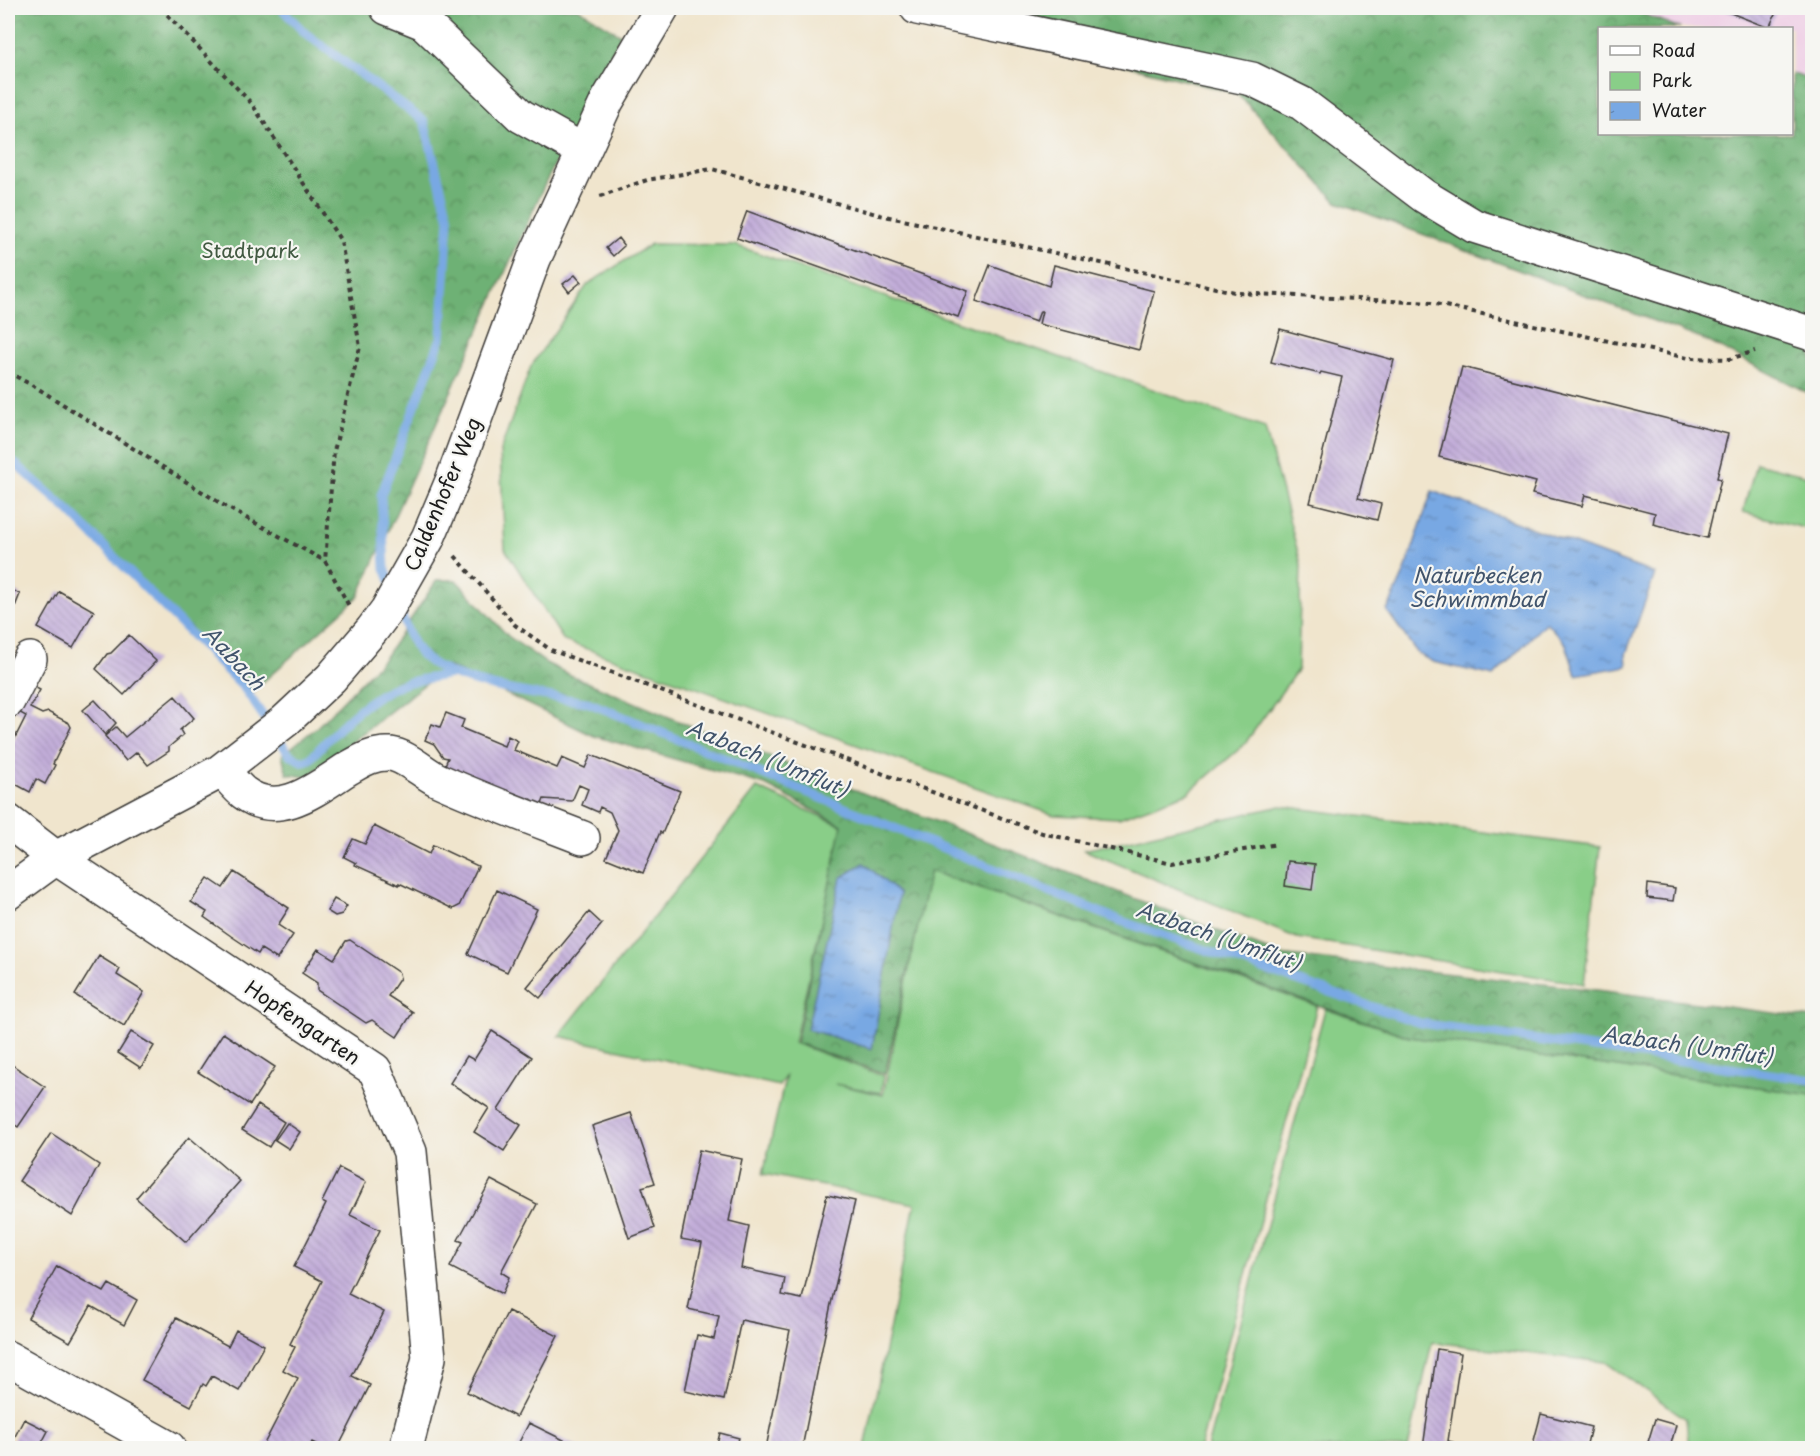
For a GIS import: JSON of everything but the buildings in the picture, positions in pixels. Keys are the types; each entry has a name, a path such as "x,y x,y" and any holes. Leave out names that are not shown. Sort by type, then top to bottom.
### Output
{"street":[{"path":"387,8 424,23 521,116 584,151"},
{"name":"Caldenhofer Weg","path":"8,893 56,858 222,770 273,731 331,678 380,620 428,538 452,481 534,259 623,70 662,8"},
{"path":"917,8 1252,79 1301,103 1424,196 1474,226 1812,334"},
{"path":"8,701 30,659"},
{"path":"222,770 244,793 262,802 283,803 302,797 364,759 390,754 494,805 583,838"},
{"name":"Hopfengarten","path":"8,821 56,858 375,1070 410,1152 429,1358 406,1449"},
{"path":"8,1358 169,1449"}],"path":[{"path":"160,8 252,104 341,241 360,347 334,452 325,561 345,603 380,620"},
{"path":"597,197 647,180 712,170 880,215 1239,292 1431,303 1688,358 1730,359 1753,352 1769,338 1780,323"},
{"path":"8,372 228,508 325,561"},
{"path":"428,538 448,549 468,569 515,625 551,650 1042,833 1172,863 1277,844"}],"shaded area":[{"path":"1627,8 1812,8 1812,81 1793,73 1793,27 1677,27"}],"green space":[{"name":"Stadtpark","path":"8,8 578,8 621,35 546,182 358,597 253,691 69,511 8,457"},
{"path":"903,8 1627,8 1677,27 1598,27 1598,135 1793,135 1793,73 1812,81 1812,395 1707,341 1337,202 1238,94"},
{"path":"651,244 735,245 1265,428 1301,564 1298,669 1244,745 1188,793 1119,818 1054,815 564,641 505,549 500,451 531,366 588,284"},
{"path":"1756,463 1812,477 1812,530 1743,512"},
{"path":"437,580 456,580 508,636 546,663 568,674 683,723 1280,955 1597,990 1812,1018 1812,1095 1410,1037 930,871 885,1074 796,1043 842,825 765,785 594,736 448,666 307,777 287,774 282,755 317,727 385,657"},
{"path":"757,788 843,826 794,1043 884,1076 881,1093 835,1084 883,1095 929,871 1317,1006 1200,1448 865,1448 915,1204 763,1174 786,1075 779,1086 559,1036"},
{"path":"1281,806 1600,847 1584,984 1297,938 1084,850"},
{"path":"1325,1009 1410,1037 1812,1095 1812,1448 1689,1448 1686,1419 1605,1362 1432,1342 1408,1448 1207,1448"}],"water":[{"name":"Naturbecken Schwimmbad","path":"1432,491 1655,574 1626,654 1627,666 1576,675 1566,644 1546,622 1494,676 1433,662 1418,654 1387,611 1405,571"},
{"path":"864,863 899,894 872,1049 807,1029 841,878"}],"waterway":[{"name":"Aabach (Umflut)","path":"281,8 305,33 424,121 449,219 441,338 381,495 385,568 392,586"},
{"name":"Aabach","path":"8,457 69,511 244,688 289,754 303,762 310,759 351,717 375,698 406,683 451,674"},
{"name":"Aabach (Umflut)","path":"398,605 408,633 420,653 439,668 458,676 502,688 587,702 1121,921 1420,1023 1812,1080"}]}
